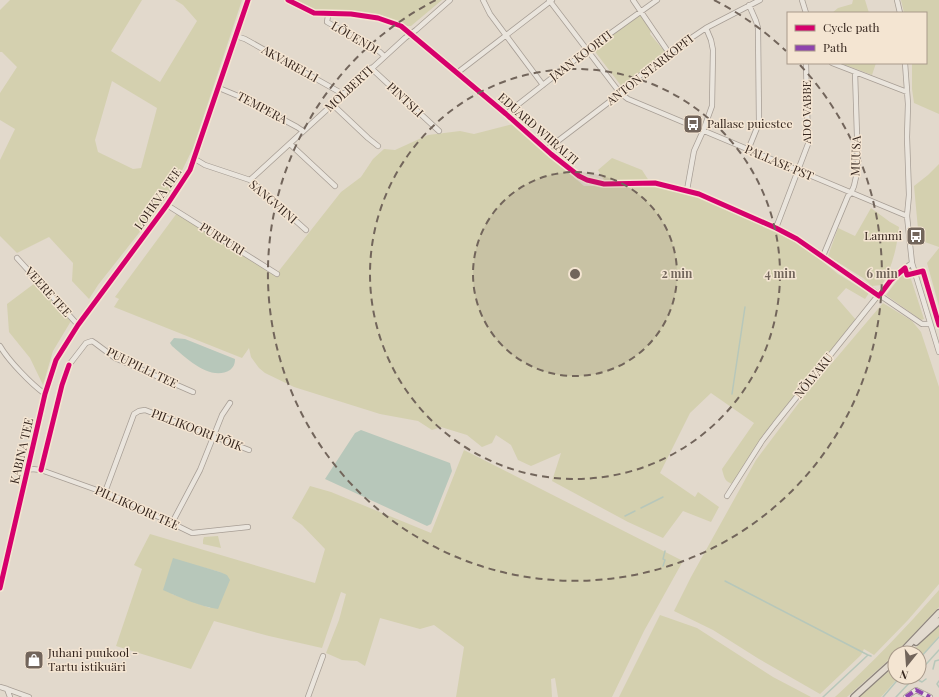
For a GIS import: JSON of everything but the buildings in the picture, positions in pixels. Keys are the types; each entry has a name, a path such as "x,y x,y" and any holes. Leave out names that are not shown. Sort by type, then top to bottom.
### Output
{"main road":[{"path":"909,645 939,613"},
{"path":"911,645 939,621"},
{"path":"854,697 887,667"}],"street":[{"name":"LOHKVA TEE","path":"78,325 186,179 195,159 248,0"},
{"name":"LÕUENDI","path":"288,0 305,10 325,14 329,19 327,22 380,52 384,56"},
{"name":"MOLBERTI","path":"250,180 384,56 450,0"},
{"path":"483,0 490,14 543,85"},
{"path":"457,73 551,0"},
{"name":"PALLASE PST","path":"551,0 620,93 628,99 907,216"},
{"path":"633,0 669,53"},
{"name":"JAAN KOORTI","path":"506,114 587,50 657,0"},
{"name":"ANTON STARKOPFI","path":"546,150 669,53 706,28 760,0"},
{"path":"802,0 806,12"},
{"path":"896,0 900,12"},
{"path":"748,150 757,129 760,114 758,28 749,5"},
{"name":"EDUARD WIIRALTI","path":"325,14 352,14 378,18 401,26 574,173 595,182 613,184 655,183 699,194 798,239 879,296 922,324 930,324"},
{"path":"687,190 694,151 712,106 712,50 711,40 706,28"},
{"name":"AKVARELLI","path":"236,36 245,39 343,94"},
{"name":"ADO VABBE","path":"776,228 799,171 808,144 806,64"},
{"path":"835,64 907,92"},
{"path":"905,64 909,200 907,216 912,263 939,352"},
{"name":"PINTSLI","path":"371,68 438,131"},
{"name":"MUUSA","path":"823,256 848,196 851,193 858,168 855,72"},
{"name":"TEMPERA","path":"219,88 243,98 297,127 303,132"},
{"path":"332,104 378,146"},
{"path":"290,144 335,186"},
{"name":"SANGVIINI","path":"195,159 205,165 250,180 306,230"},
{"name":"PURPURI","path":"167,205 277,274"},
{"name":"VEERE TEE","path":"17,258 78,325"},
{"name":"NÕLVAKU","path":"727,496 762,441 891,280 912,263"},
{"name":"KABINA TEE","path":"0,588 45,394 56,360 78,325"},
{"name":"PUUPILLI TEE","path":"41,470 65,376 74,356 86,343 92,341 115,358 193,392"},
{"path":"0,346 11,361 36,388 45,394"},
{"path":"172,523 200,470 222,415 230,403"},
{"name":"PILLIKOORI PÕIK","path":"105,492 134,414 139,411 145,410 214,435 249,450"},
{"name":"PILLIKOORI TEE","path":"28,470 41,470 105,492 172,523 192,534 248,527"},
{"path":"308,697 323,656"},
{"path":"0,687 29,697"},
{"path":"7,689 10,697"},
{"path":"906,697 916,690 930,697"}],"shaded area":[{"path":"10,0 142,0 111,51 160,82 197,21 183,5 175,0 242,0 193,148 175,185 98,285 89,299 72,281 73,263 49,237 17,253 0,236 0,160 15,129 0,120 0,93 17,67 2,52 0,52 0,10","holes":["112,81 157,108 141,168 133,169 98,152 95,140"]},
{"path":"290,0 442,0 411,26 401,26 378,18 314,13"},
{"path":"853,0 865,0 869,12 833,12 838,8 852,4"},
{"path":"901,0 939,0 939,114 914,103 912,89 912,64 927,64 927,12 904,12"},
{"path":"640,14 651,31 650,34 666,53 622,87 593,49"},
{"path":"843,64 876,64 872,75"},
{"path":"513,124 584,186 609,186 598,170 612,158 642,170 651,184 647,184 693,195 752,219 796,240 838,274 869,293 865,299 846,288 837,298 857,321 767,433 734,484 727,481 724,477 722,469 754,423 711,393 690,413 660,473 695,497 698,492 719,507 711,522 683,511 663,538 628,522 552,481 561,453 531,466 518,460 511,445 496,435 492,443 482,447 467,435 441,427 432,430 418,421 380,414 294,387 265,373 259,368 251,357 249,348 242,358 114,307 119,299 115,297 177,213 278,277 278,272 341,192 361,177 373,159 384,149 395,150 428,135 460,131 474,134"},
{"path":"939,164 939,247 919,240 914,186"},
{"path":"871,208 899,227 894,257 886,278 882,285 872,286 863,278 828,256 838,228 855,236"},
{"path":"939,248 939,306 927,263"},
{"path":"903,273 907,277 910,276 924,319 921,320 886,295"},
{"path":"35,283 71,321 53,351 43,385 30,358 9,332 7,304"},
{"path":"883,303 912,321 921,332 939,387 939,584 908,620 874,655 864,649 861,655 820,694 759,659 713,630 674,611 691,577 756,460 804,396"},
{"path":"174,338 185,339 235,359 234,365 230,370 222,373 206,371 191,362 172,346 170,343"},
{"path":"361,430 450,463 452,471 431,524 427,526 325,479 355,433"},
{"path":"464,450 683,561 644,631 612,697 558,697 555,678 551,679 552,697 456,697 464,647 434,625 420,629 380,618 365,666 357,661 342,660 326,653 339,620 346,594 341,592 322,648 269,636 214,621 191,669 116,646 142,569 134,565 150,534 315,583 325,549 302,525 292,518 310,486 331,492 431,533","holes":["173,559 220,572 227,576 210,608 172,594"]},
{"path":"218,536 221,548 203,544 204,537"},
{"path":"173,558 227,575 230,580 218,609 197,604 163,590"},
{"path":"939,590 939,607 903,645 888,645"},
{"path":"660,615 697,628 773,677 811,697 619,697"},
{"path":"939,626 939,636 927,649 927,645 919,645"},
{"path":"887,646 887,661 847,697 835,697"},
{"path":"887,673 887,685 892,685 881,697 859,697"}],"waterway":[{"path":"732,394 745,307"},
{"path":"641,508 663,497"},
{"path":"625,516 635,511"},
{"path":"663,566 665,551"},
{"path":"725,581 868,655"},
{"path":"927,650 939,637"},
{"path":"927,663 939,650"},
{"path":"823,697 868,655 871,656"},
{"path":"933,669 935,661 939,660"},
{"path":"939,681 937,684 939,687"},
{"path":"883,697 893,685"},
{"path":"896,697 907,685"}],"marked path":[{"path":"906,697 916,690 930,697"}],"cycle path":[{"path":"0,588 45,394 56,360 78,325 167,205 190,170 248,0"},
{"path":"288,0 314,13 351,14 378,18 401,26 506,114 551,154 579,176 587,180 604,184 655,183 699,194 776,228 797,239 879,296 891,280 905,268 907,275 923,271 939,325"},
{"path":"41,470 62,385 69,365"}],"place":[{"name":"Pallase puiestee","path":"693,124"},
{"name":"Lammi","path":"916,236"},
{"name":"Juhani puukool - Tartu istikuäri","path":"34,660"}]}
